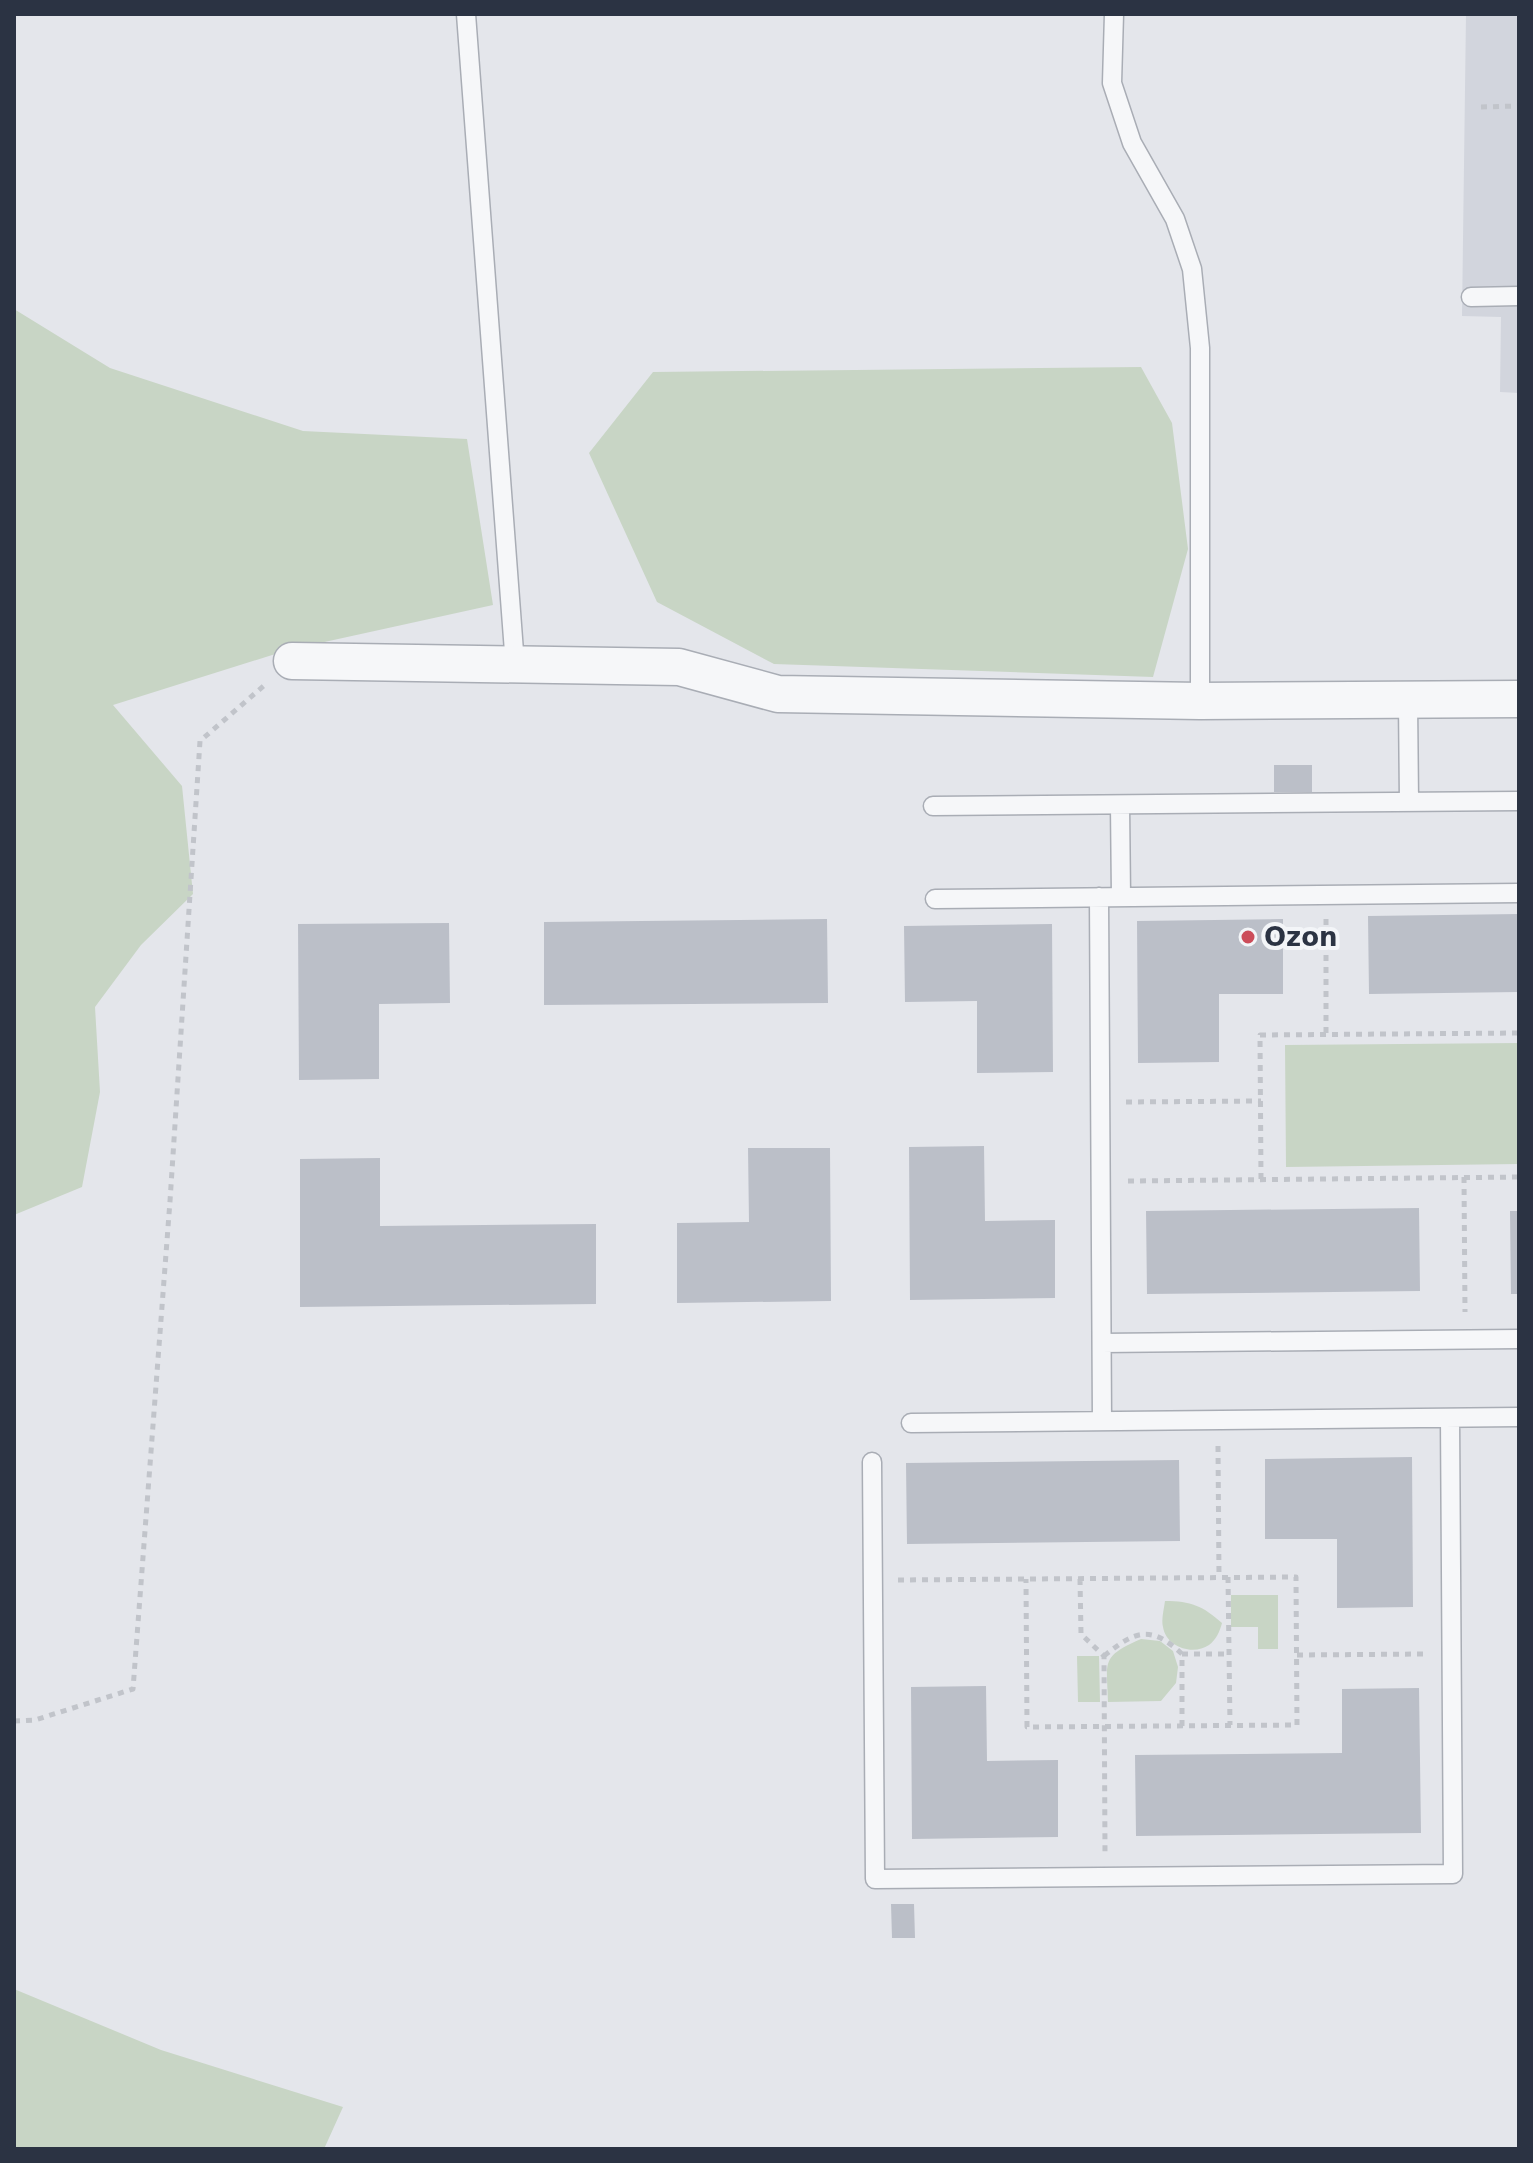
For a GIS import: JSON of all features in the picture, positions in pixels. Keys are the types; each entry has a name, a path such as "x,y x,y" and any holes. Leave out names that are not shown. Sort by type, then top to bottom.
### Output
{"street":[{"path":"292,661 679,667 778,694 1200,701 1519,699"}],"lane":[{"path":"466,14 515,665"},
{"path":"1114,14 1112,83 1132,143 1175,219 1192,269 1200,348 1200,701"},
{"path":"1471,297 1519,296"},
{"path":"1408,701 1409,802"},
{"path":"933,806 1519,801"},
{"path":"1120,805 1121,897"},
{"path":"935,899 1519,893"},
{"path":"1099,897 1102,1421"},
{"path":"1102,1343 1519,1339"},
{"path":"911,1423 1519,1417"},
{"path":"872,1462 875,1879 1453,1874 1450,1418"}],"path":[{"path":"1481,107 1519,106"},
{"path":"14,1721 35,1720 133,1689 170,1201 200,741 292,661"},
{"path":"1326,916 1326,1034"},
{"path":"1261,1179 1260,1035 1519,1033"},
{"path":"1138,1101 1261,1101"},
{"path":"1464,1177 1465,1294"},
{"path":"1139,1180 1519,1177"},
{"path":"1218,1458 1219,1577"},
{"path":"898,1580 1219,1577 1296,1577 1297,1725 1027,1727 1026,1579"},
{"path":"1228,1577 1230,1725"},
{"path":"1080,1579 1081,1634 1104,1656 1105,1837"},
{"path":"1104,1656 1141,1634 1158,1635 1182,1654 1229,1654"},
{"path":"1182,1654 1182,1726"},
{"path":"1297,1655 1417,1654"}],"shaded area":[{"path":"1466,14 1519,14 1519,393 1500,392 1501,317 1462,316"}],"green space":[{"path":"14,309 110,368 303,431 467,439 493,605 288,650 113,705 182,786 193,894 141,945 95,1007 100,1092 82,1187 14,1215"},
{"path":"1141,367 1172,423 1188,549 1153,677 774,664 657,602 589,453 653,372"},
{"path":"1519,1043 1519,1164 1286,1167 1285,1045"},
{"path":"1231,1595 1278,1595 1278,1649 1258,1649 1258,1627 1231,1627"},
{"path":"1165,1601 1196,1606 1215,1617 1222,1623 1214,1641 1195,1650 1181,1648 1169,1640 1162,1618"},
{"path":"1141,1639 1160,1641 1173,1651 1178,1667 1176,1683 1161,1701 1108,1702 1107,1669 1112,1656"},
{"path":"1077,1656 1099,1656 1100,1702 1078,1702"},
{"path":"14,1989 161,2050 343,2107 324,2149 14,2149"}],"building":[{"path":"1274,765 1312,765 1312,792 1274,792"},
{"path":"1519,914 1519,992 1369,994 1368,916"},
{"path":"827,919 828,1003 544,1005 544,922"},
{"path":"1283,919 1283,994 1219,994 1219,1062 1138,1063 1137,921"},
{"path":"449,923 450,1003 379,1004 379,1079 299,1080 298,924"},
{"path":"1052,924 1053,1072 977,1073 977,1001 905,1002 904,926"},
{"path":"984,1146 985,1221 1055,1220 1055,1298 910,1300 909,1147"},
{"path":"748,1148 830,1148 831,1301 677,1303 677,1223 749,1222"},
{"path":"380,1158 380,1226 596,1224 596,1304 300,1307 300,1159"},
{"path":"1419,1208 1420,1291 1147,1294 1146,1211"},
{"path":"1510,1211 1519,1211 1519,1294 1511,1294"},
{"path":"1412,1457 1413,1607 1337,1608 1337,1539 1265,1539 1265,1459"},
{"path":"1179,1460 1180,1541 907,1544 906,1463"},
{"path":"986,1686 987,1761 1058,1760 1058,1837 912,1839 911,1687"},
{"path":"1419,1688 1421,1833 1136,1836 1135,1755 1342,1753 1342,1689"},
{"path":"891,1904 914,1904 915,1938 892,1938"}],"place":[{"name":"Ozon","path":"1248,937"}]}
